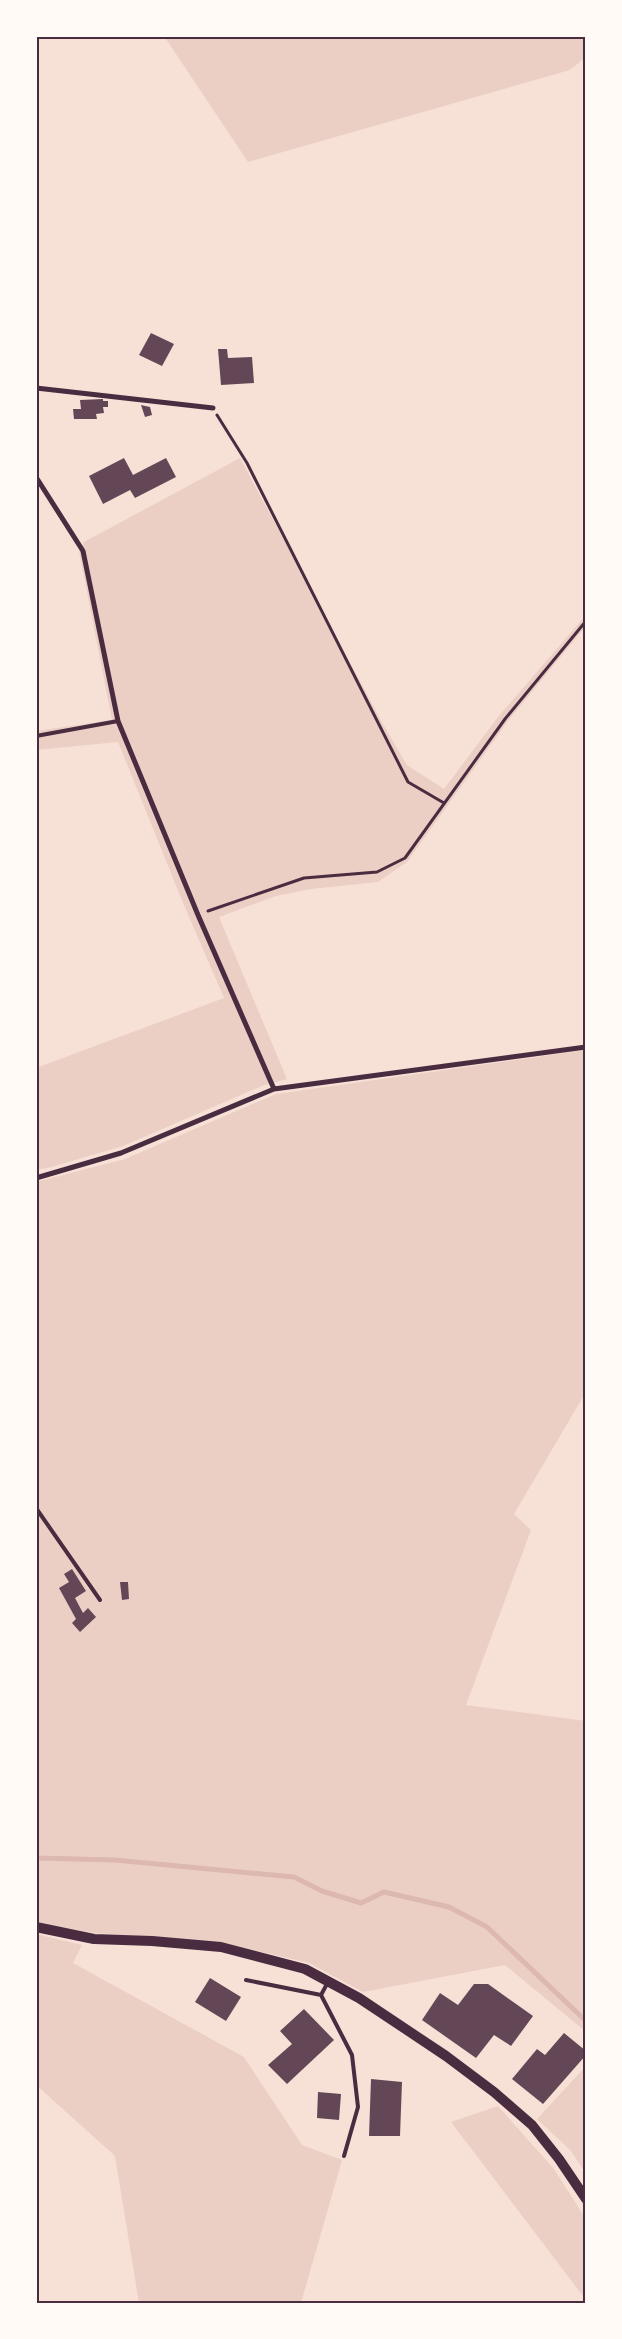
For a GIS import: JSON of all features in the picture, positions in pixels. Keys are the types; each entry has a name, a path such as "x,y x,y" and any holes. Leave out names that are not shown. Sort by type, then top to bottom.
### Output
{"main road":[{"path":"36,1927 94,1939 152,1941 221,1947 305,1969 359,1998 446,2056 494,2092 532,2125 559,2159 586,2200"}],"street":[{"path":"36,388 213,408"},
{"path":"36,477 83,551 118,720 198,915 274,1090"},
{"path":"36,1178 121,1153 274,1090 586,1047"}],"lane":[{"path":"36,736 118,720"},
{"path":"36,1508 100,1600"},
{"path":"246,1980 321,1995"},
{"path":"321,1995 329,1981"},
{"path":"321,1995 352,2055 358,2106 344,2156"}],"path":[{"path":"213,408 247,463 408,782 444,803"},
{"path":"198,915 304,878 377,872 405,858 505,719 586,621"}],"shaded area":[{"path":"164,36 586,36 586,57 570,70 248,162"},
{"path":"240,458 407,765 444,789 498,717 586,615 586,626 508,721 407,862 378,882 311,889 276,896 219,917 287,1079 262,1086 123,1146 36,1170 36,1068 224,998 183,903 118,742 36,750 36,731 112,720 79,551 84,542"},
{"path":"586,1050 586,1392 514,1514 531,1530 466,1705 586,1721 586,2032 505,1965 363,1992 309,1963 221,1942 95,1933 36,1921 36,1182 125,1159 276,1094"},
{"path":"36,1934 82,1945 73,1963 244,2057 302,2145 342,2160 301,2303 139,2303 115,2156 36,2085"},
{"path":"586,2066 586,2174 571,2151 537,2119"},
{"path":"498,2106 554,2169 586,2219 586,2300 451,2122"}],"building":[{"path":"151,333 174,344 162,366 139,355"},
{"path":"218,349 227,349 228,358 252,357 254,383 221,385"},
{"path":"103,399 103,401 108,401 108,407 103,407 104,413 96,414 97,419 74,419 73,409 81,409 80,400"},
{"path":"141,405 150,407 152,415 145,417"},
{"path":"124,458 133,475 166,458 176,477 135,498 130,490 103,504 89,476"},
{"path":"72,1569 86,1591 75,1598 83,1613 88,1608 96,1617 80,1632 72,1623 76,1619 59,1588 69,1582 64,1574"},
{"path":"120,1582 128,1582 129,1599 122,1600"},
{"path":"210,1978 241,1997 226,2021 195,2002"},
{"path":"474,1984 488,1984 533,2016 511,2046 494,2035 476,2058 422,2020 440,1993 458,2005"},
{"path":"304,2009 334,2040 287,2084 268,2065 292,2044 280,2031"},
{"path":"564,2033 586,2051 586,2055 543,2104 512,2079 537,2049 545,2055"},
{"path":"371,2079 402,2082 400,2136 369,2136"},
{"path":"318,2092 341,2094 339,2120 317,2118"}],"waterway":[{"path":"36,1858 115,1860 294,1877 322,1891 361,1903 384,1892 449,1907 487,1927 586,2021"}]}
